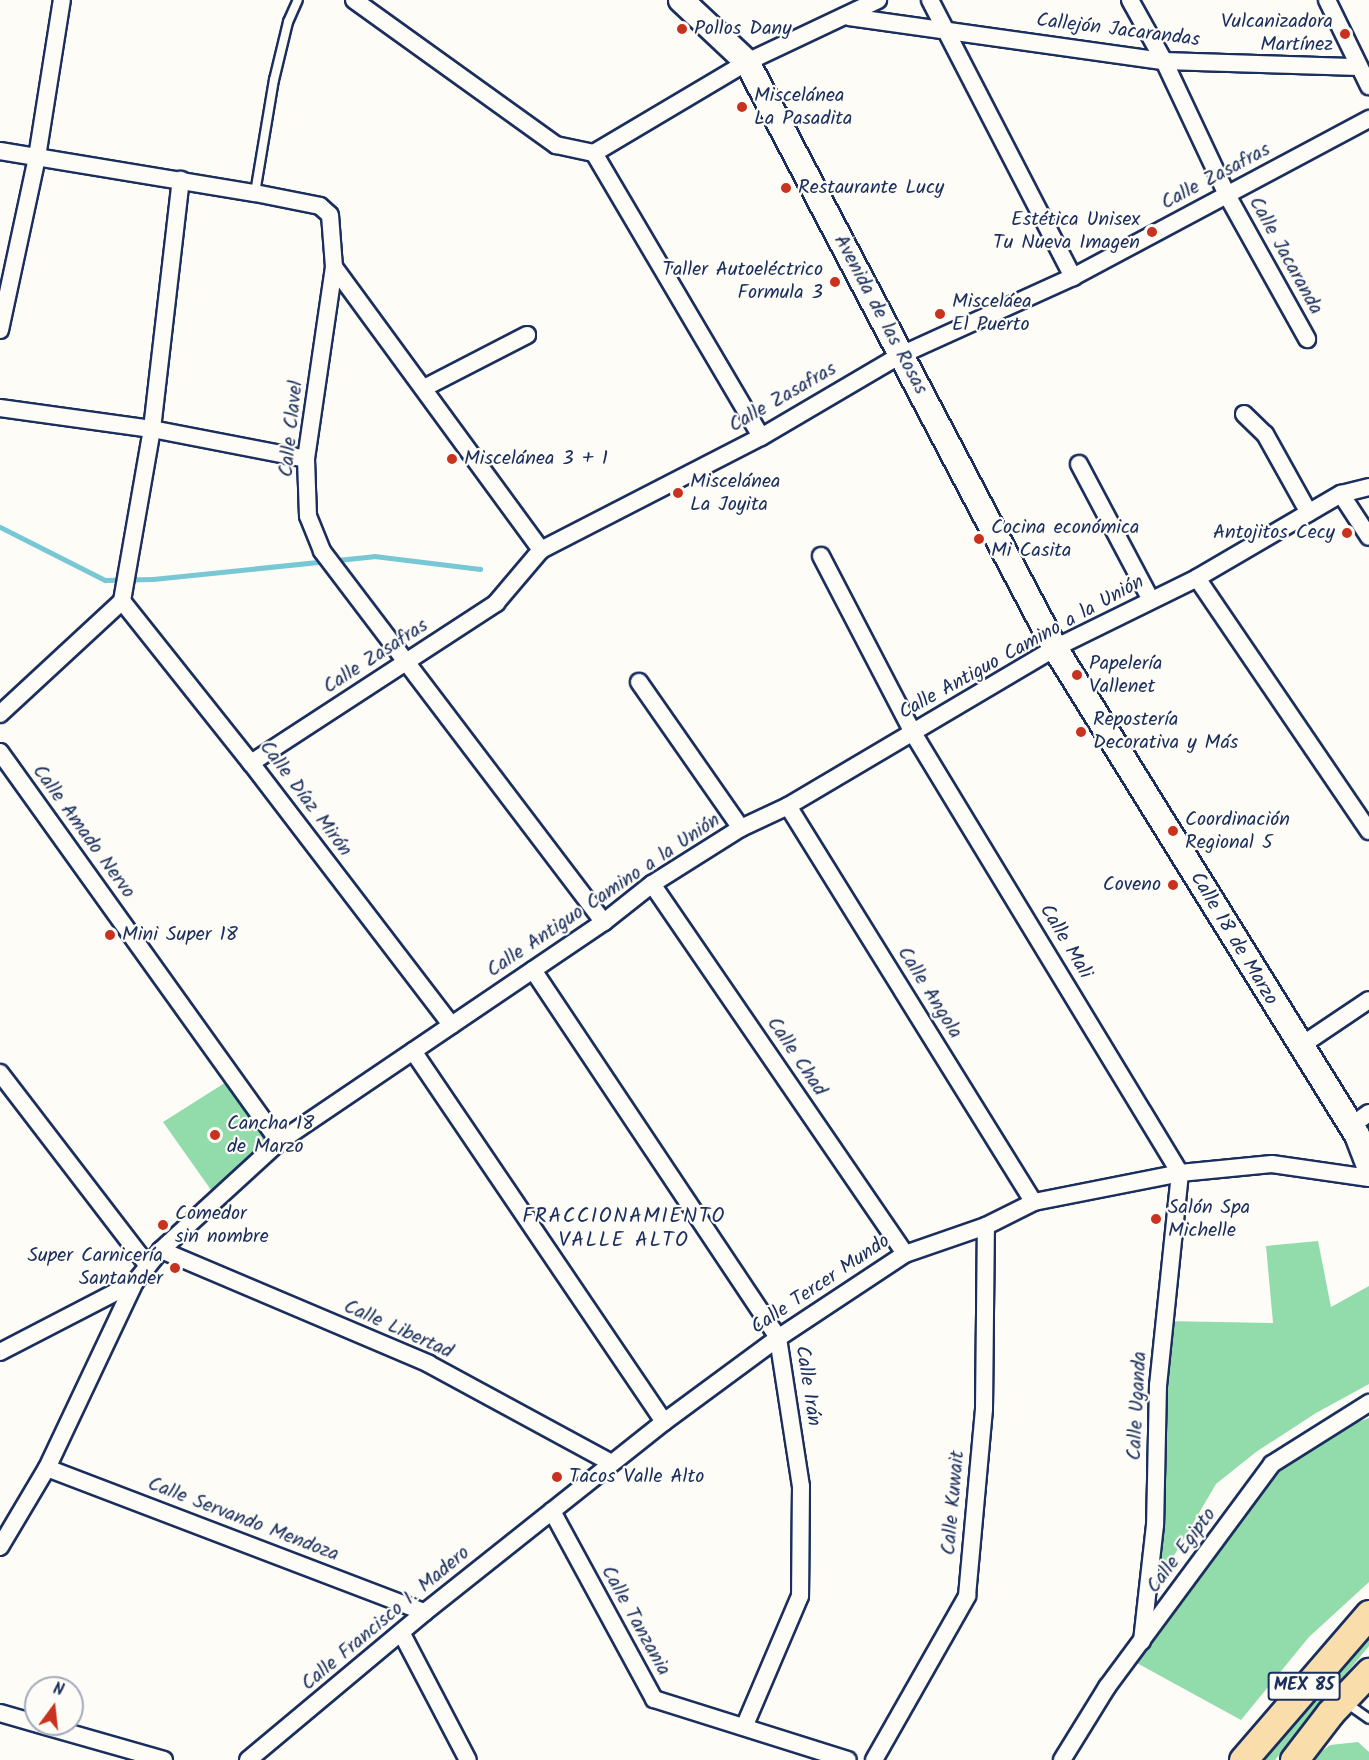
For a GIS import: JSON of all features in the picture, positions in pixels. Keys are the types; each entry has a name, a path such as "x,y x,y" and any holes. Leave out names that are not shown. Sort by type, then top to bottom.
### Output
{"main road":[{"name":"MEX 85","path":"1243,1760 1369,1614"},
{"name":"MEX 85","path":"1294,1760 1369,1672"}],"street":[{"path":"0,330 37,157 63,0"},
{"path":"354,0 556,145 594,153 747,62 849,17 878,0"},
{"name":"Avenida de las Rosas","path":"681,0 747,62 1055,648"},
{"path":"930,0 1073,277"},
{"name":"Calle Jacaranda","path":"1130,0 1164,61 1227,195 1307,339"},
{"path":"1327,0 1369,86"},
{"name":"Callejón Jacarandas","path":"849,17 1164,61 1359,67"},
{"name":"Calle Zasafras","path":"251,763 496,603 541,550 761,437 901,355 1073,277 1369,119"},
{"name":"Calle Clavel","path":"0,151 255,193 320,206 330,215 334,267 306,459 308,516 322,551 604,922"},
{"path":"594,153 761,437"},
{"path":"0,714 122,601 152,429 181,180"},
{"path":"334,267 541,550"},
{"path":"424,388 527,335"},
{"path":"0,408 152,429 306,459"},
{"path":"1244,414 1266,434 1309,513"},
{"path":"1078,464 1150,598"},
{"name":"Calle Antiguo Camino a la Unión","path":"1,1349 135,1282 161,1250 279,1142 604,922 652,884 741,828 788,806 1055,648 1150,598 1197,578 1341,494 1369,487"},
{"path":"1341,494 1369,537"},
{"path":"821,555 913,733"},
{"path":"1197,578 1369,831"},
{"name":"Calle Díaz Mirón","path":"122,601 251,763 450,1026"},
{"name":"Calle 18 de Marzo","path":"1055,648 1299,1047 1361,1131 1369,1167"},
{"path":"639,682 741,828"},
{"name":"Calle Mali","path":"913,733 1180,1173"},
{"name":"Calle Amado Nervo","path":"0,752 279,1142"},
{"name":"Calle Angola","path":"788,806 1034,1202"},
{"name":"Calle Chad","path":"652,884 905,1254"},
{"name":"Calle Irán","path":"533,970 778,1338 801,1486 800,1596 744,1727"},
{"path":"1299,1047 1369,1000"},
{"path":"413,1051 664,1422"},
{"path":"0,1072 148,1266"},
{"name":"Calle Tercer Mundo","path":"552,1511 664,1422 778,1338 905,1254 986,1226 1034,1202 1180,1173 1272,1164 1369,1178"},
{"name":"Calle Uganda","path":"1142,1641 1155,1525 1158,1385 1180,1173"},
{"name":"Calle Kuwait","path":"874,1760 967,1596 984,1409 986,1226"},
{"name":"Calle Libertad","path":"161,1250 429,1364 611,1463"},
{"path":"0,1546 47,1468 135,1282"},
{"name":"Calle Egipto","path":"1062,1760 1107,1687 1272,1464 1369,1403"},
{"name":"Calle Servando Mendoza","path":"47,1468 424,1612"},
{"name":"Calle Tanzania","path":"552,1511 654,1699 848,1760"},
{"name":"Calle Francisco I. Madero","path":"248,1760 402,1634 424,1612 552,1511"},
{"path":"402,1634 468,1760"},
{"path":"0,1713 24,1720"},
{"path":"79,1736 164,1760"}],"lane":[{"path":"255,193 274,80 288,22 298,0"},
{"path":"1342,1701 1369,1719"}],"green space":[{"path":"231,1079 277,1142 216,1197 163,1122"},
{"path":"1318,1241 1331,1307 1369,1286 1369,1384 1316,1413 1256,1452 1216,1484 1165,1571 1148,1588 1165,1321 1273,1323 1266,1246"},
{"path":"1369,1418 1369,1582 1309,1637 1241,1720 1135,1662 1288,1448"},
{"path":"1369,1629 1369,1646 1275,1760 1258,1760"},
{"path":"1358,1742 1369,1752 1369,1760 1311,1760 1330,1745"}],"waterway":[{"path":"0,527 105,580 153,579 374,556 480,569"}],"place":[{"name":"Pollos Dany","path":"682,29"},
{"name":"Vulcanizadora Martínez","path":"1345,34"},
{"name":"Miscelánea La Pasadita","path":"742,107"},
{"name":"Restaurante Lucy","path":"786,188"},
{"name":"Estética Unisex Tu Nueva Imagen","path":"1152,232"},
{"name":"Taller Autoeléctrico Formula 3","path":"835,282"},
{"name":"Misceláea El Puerto","path":"940,314"},
{"name":"Miscelánea 3 + 1","path":"452,459"},
{"name":"Miscelánea La Joyita","path":"678,493"},
{"name":"Antojitos Cecy","path":"1347,533"},
{"name":"Cocina económica Mi Casita","path":"979,539"},
{"name":"Papelería Vallenet","path":"1077,675"},
{"name":"Repostería Decorativa y Más","path":"1081,732"},
{"name":"Coordinación Regional 5","path":"1173,831"},
{"name":"Coveno","path":"1173,885"},
{"name":"Mini Super 18","path":"110,935"},
{"name":"Cancha 18 de Marzo","path":"215,1135"},
{"name":"Salón Spa Michelle","path":"1156,1219"},
{"name":"Comedor sin nombre","path":"163,1225"},
{"name":"Super Carnicería Santander","path":"175,1268"},
{"name":"Tacos Valle Alto","path":"557,1477"}],"district":[{"name":"FRACCIONAMIENTO VALLE ALTO","path":"624,1229"}]}
